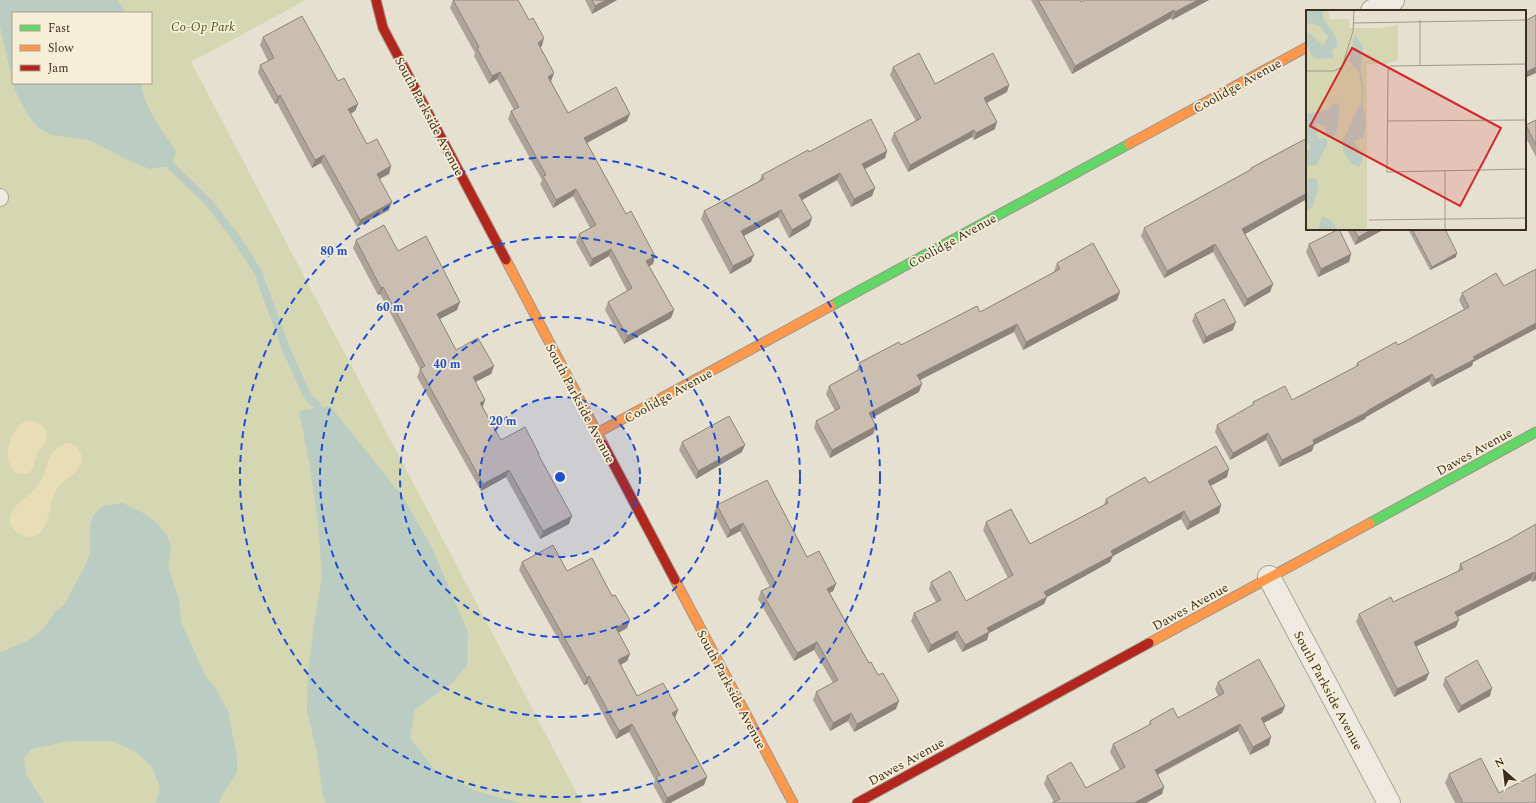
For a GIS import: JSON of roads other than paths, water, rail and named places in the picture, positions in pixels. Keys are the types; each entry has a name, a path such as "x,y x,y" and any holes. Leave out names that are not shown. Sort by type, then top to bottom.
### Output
{"street":[{"name":"South Parkside Avenue","path":"376,0 383,28 793,803"},
{"path":"1374,10 1393,0"},
{"name":"Coolidge Avenue","path":"597,433 1306,48"},
{"name":"Dawes Avenue","path":"857,803 1536,432"},
{"name":"South Parkside Avenue","path":"1269,577 1389,803"}],"waterway":[{"path":"171,166 209,203 234,235 258,272 286,349 308,397 318,406"}],"park label":[{"name":"Co-Op Park","path":"203,26"}]}
